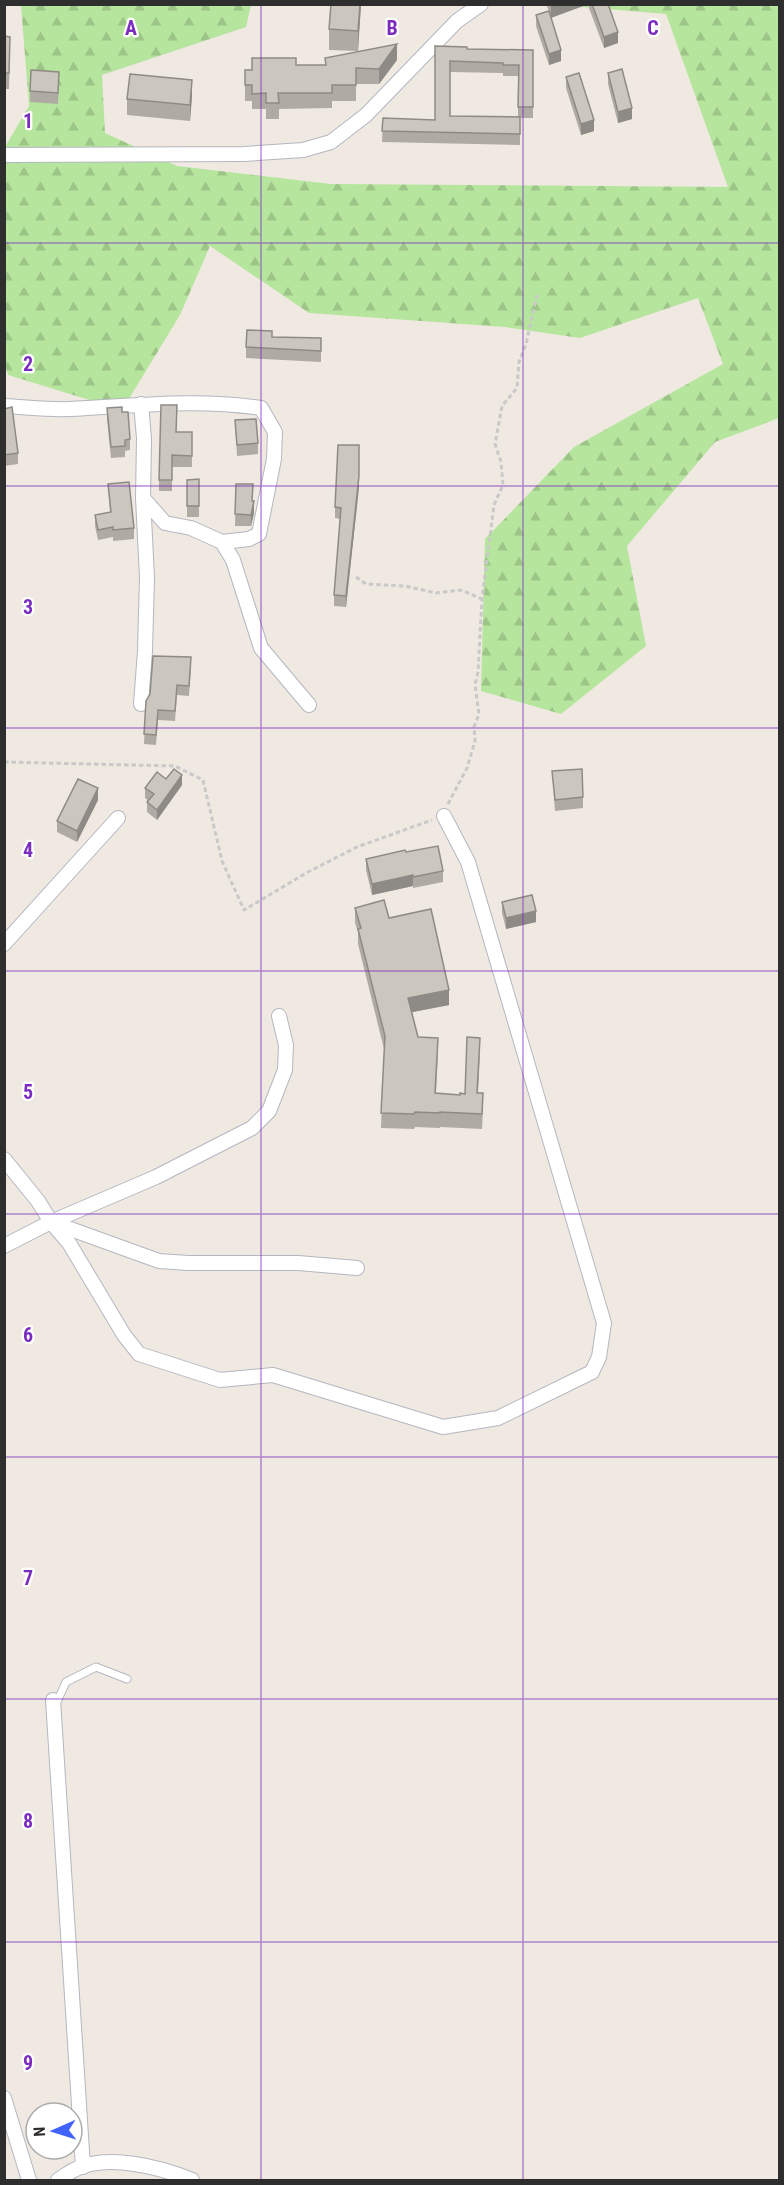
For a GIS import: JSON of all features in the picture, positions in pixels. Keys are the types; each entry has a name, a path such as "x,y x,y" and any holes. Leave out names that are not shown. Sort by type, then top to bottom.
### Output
{"street":[{"path":"4,156 244,154 303,150 331,142 366,115 457,21 481,4"},
{"path":"4,406 66,410 141,404 227,403 261,408 275,432 274,459 259,534 249,539 222,542 191,528 165,523 143,498"},
{"path":"141,404 144,438 143,498 147,577 146,651 141,704"},
{"path":"222,542 233,560 261,648 309,705"},
{"path":"4,1159 69,1244 138,1354 220,1380 273,1375 443,1427 498,1418 592,1372 598,1357 604,1323 468,862 444,816"},
{"path":"4,944 118,818"},
{"path":"4,1246 51,1222 156,1177 252,1128 269,1111 285,1070 286,1045 279,1016"},
{"path":"51,1222 159,1260 188,1263 298,1263 357,1268"},
{"path":"53,1705 83,2167"},
{"path":"4,2098 29,2181"},
{"path":"58,2181 75,2169 118,2163 168,2171 192,2181"}],"lane":[{"path":"53,1705 66,1682 96,1667 127,1679"}],"path":[{"path":"4,762 175,766 203,780 222,861 244,910 308,872 357,847 444,816 451,797 467,768 475,741 474,727 479,714 474,685 478,672 482,599 494,505 503,485 501,462 495,444 502,406 517,388 519,362 526,344 537,295"},
{"path":"356,577 366,584 405,586 436,593 461,590 482,599"}],"green space":[{"path":"21,5 251,5 246,27 102,75 105,133 177,166 331,184 728,187 666,14 557,5 779,5 779,418 715,442 627,546 646,646 561,714 481,691 485,539 574,447 723,364 698,298 580,338 505,327 309,313 210,246 180,315 122,410 8,375 5,365 5,147 29,106"}],"building":[{"path":"331,4 360,4 358,31 329,29"},
{"path":"592,4 608,4 618,32 604,37"},
{"path":"549,11 561,50 549,54 536,15"},
{"path":"4,36 10,37 9,73 4,73"},
{"path":"397,44 379,69 356,68 356,85 332,85 332,93 278,93 279,103 266,103 266,93 252,94 252,85 245,85 245,70 252,70 252,58 296,58 296,65 326,65 325,58"},
{"path":"435,46 533,50 533,107 518,107 519,65 450,61 450,116 520,117 520,134 382,131 383,118 435,120"},
{"path":"622,69 632,108 618,112 608,73"},
{"path":"31,70 59,72 58,93 30,91"},
{"path":"579,73 594,120 581,124 566,77"},
{"path":"130,74 192,80 190,105 127,99"},
{"path":"247,330 272,331 272,337 321,338 321,351 246,347"},
{"path":"161,405 177,405 176,432 192,432 192,456 172,455 172,480 159,480"},
{"path":"12,407 18,453 4,455 4,409"},
{"path":"122,407 122,412 128,412 130,439 125,440 125,446 111,447 107,408"},
{"path":"256,419 258,443 237,445 235,420"},
{"path":"338,445 359,445 359,476 346,596 334,595 341,508 335,507"},
{"path":"199,479 199,506 187,506 187,480"},
{"path":"129,482 134,528 113,530 113,527 98,530 95,515 111,512 108,484"},
{"path":"236,484 253,484 252,501 254,501 251,515 235,514"},
{"path":"153,656 191,657 189,686 177,685 175,711 158,710 156,735 144,734"},
{"path":"174,769 182,775 157,810 147,802 154,794 145,788 157,772 166,779"},
{"path":"582,769 583,797 555,800 552,771"},
{"path":"78,779 98,788 77,831 57,821"},
{"path":"438,846 443,871 372,884 366,859 405,850 406,852"},
{"path":"532,895 536,911 506,918 502,902"},
{"path":"384,900 389,918 431,909 449,990 408,998 418,1037 438,1038 435,1093 465,1094 467,1037 480,1038 477,1093 483,1093 482,1114 381,1113 385,1036 358,929 361,928 355,908"}]}
